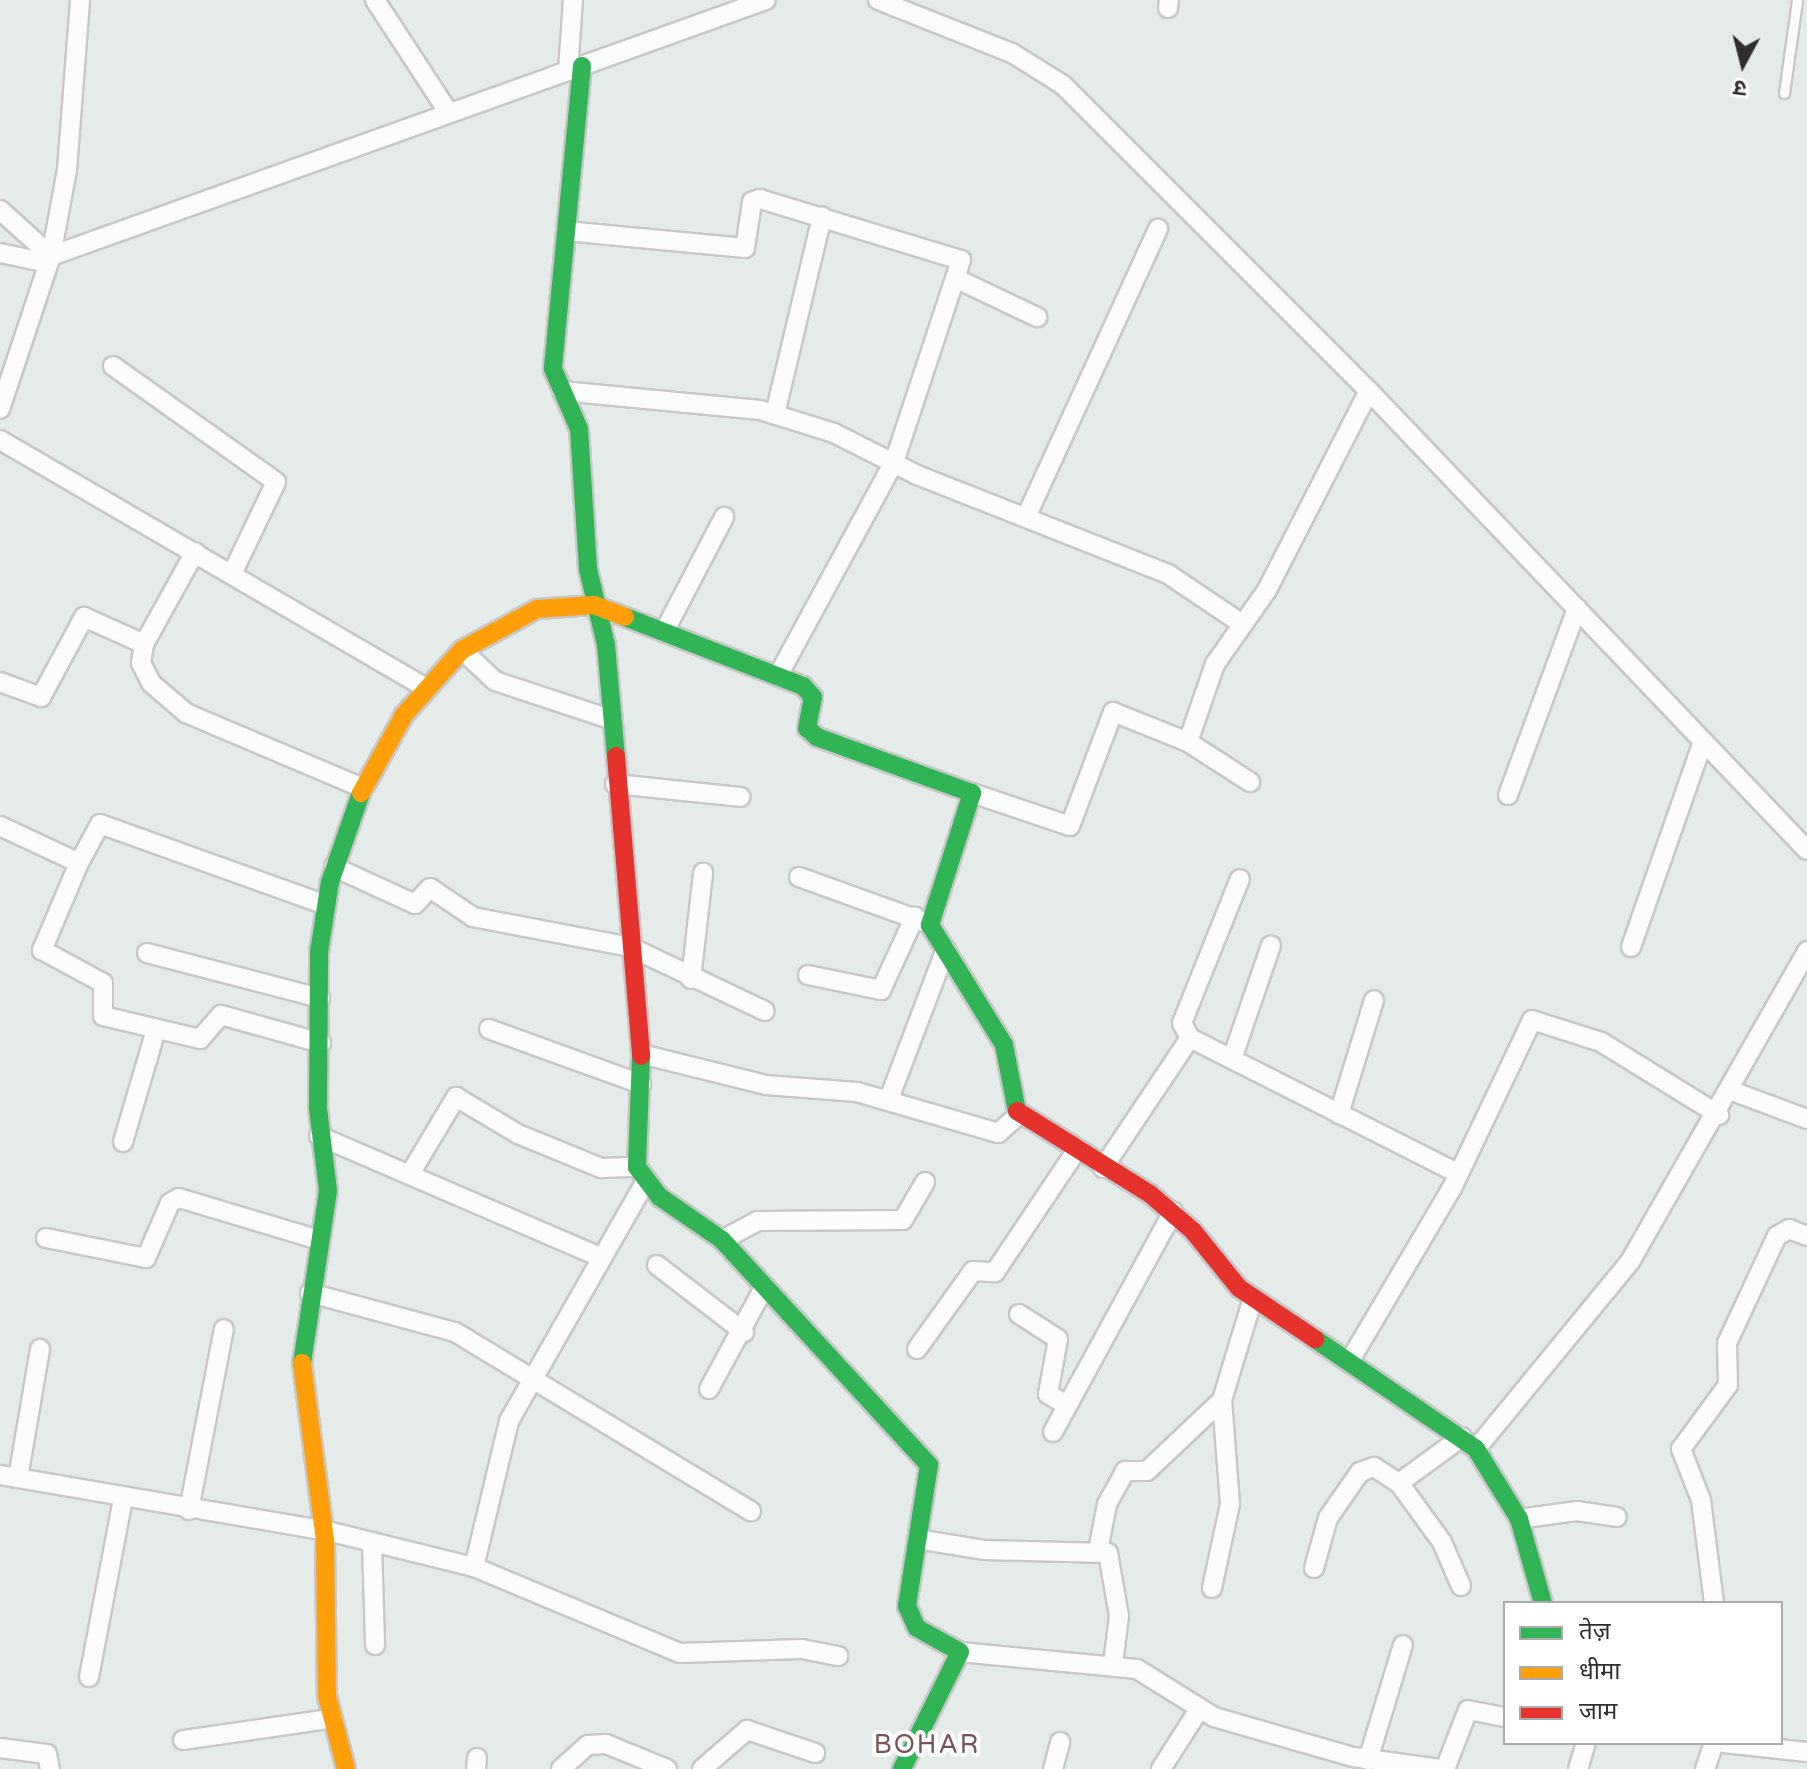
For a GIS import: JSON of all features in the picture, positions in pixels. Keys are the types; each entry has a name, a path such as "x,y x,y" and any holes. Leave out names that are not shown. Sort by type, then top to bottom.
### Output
{"street":[{"path":"0,407 50,260 67,170 80,0"},
{"path":"375,0 449,113"},
{"path":"474,1567 499,1448 532,1380 602,1258 642,1174 641,1054 615,784 606,645 594,605 586,475 579,429 553,369 566,231 575,69 573,0"},
{"path":"0,253 50,260 742,6 766,0"},
{"path":"878,0 1012,53 1063,85 1369,391 1807,850"},
{"path":"566,231 740,249 749,245 755,199 956,258 963,264 894,462 778,676"},
{"path":"0,210 50,260"},
{"path":"775,414 822,217"},
{"path":"1027,515 1158,229"},
{"path":"957,279 1037,317"},
{"path":"113,366 276,482 232,574"},
{"path":"562,391 775,414 1168,574 1242,624"},
{"path":"1188,742 1215,664 1242,624 1369,391"},
{"path":"0,440 427,689"},
{"path":"664,632 724,517"},
{"path":"195,552 144,644 141,663 172,704 363,788"},
{"path":"346,1769 329,1719 323,1530 301,1390 310,1293 328,1191 319,1136 320,998 326,905 334,867 363,788 427,689 462,650 537,609 594,605 810,691 807,728 817,737 1070,826 1113,712 1188,742 1250,782"},
{"path":"1508,795 1577,608"},
{"path":"0,682 41,697 84,617 144,644"},
{"path":"462,650 495,681 610,719"},
{"path":"1631,947 1703,741"},
{"path":"615,784 740,797"},
{"path":"808,975 881,990 922,921 972,793"},
{"path":"321,1043 221,1015 200,1039 103,1016 103,983 42,953 79,863 100,824 326,905"},
{"path":"0,826 79,863"},
{"path":"334,867 415,904 430,888 473,917 630,947 691,979 765,1011"},
{"path":"691,979 703,873"},
{"path":"799,877 922,921 946,949 1004,1045 1019,1115 1173,1212 1253,1298 1469,1443 1519,1519 1542,1601"},
{"path":"1240,879 1182,1023 1190,1038 1459,1174"},
{"path":"1232,1059 1271,945"},
{"path":"889,1099 946,949"},
{"path":"1399,1483 1469,1443 1631,1260 1719,1115 1807,951"},
{"path":"147,953 320,998"},
{"path":"1339,1114 1374,1000"},
{"path":"1349,1362 1459,1174 1538,1018 1601,1042 1719,1115"},
{"path":"489,1029 641,1084"},
{"path":"123,1142 156,1030"},
{"path":"1103,1168 1190,1038"},
{"path":"641,1054 766,1085 889,1099 998,1133 1019,1115"},
{"path":"1732,1091 1807,1119"},
{"path":"410,1174 456,1097 518,1134 601,1168 642,1174 722,1240 885,1425 929,1465 917,1539 910,1618 960,1652 1113,1664 1153,1678 1198,1711 1374,1763 1444,1769 1468,1710 1503,1717"},
{"path":"319,1136 602,1258"},
{"path":"917,1349 973,1271 995,1272 1076,1151"},
{"path":"722,1240 757,1221 903,1220 925,1182"},
{"path":"46,1238 146,1258 170,1203 179,1198 319,1240"},
{"path":"1053,1432 1173,1212"},
{"path":"1714,1601 1701,1500 1681,1449 1728,1385 1727,1343 1777,1236 1784,1229 1807,1236"},
{"path":"657,1265 744,1332"},
{"path":"709,1389 744,1332 765,1286"},
{"path":"310,1293 445,1327 751,1511"},
{"path":"1212,1588 1230,1504 1222,1400 1253,1298"},
{"path":"1019,1314 1058,1339 1048,1394 1066,1405"},
{"path":"189,1510 224,1329"},
{"path":"40,1349 9,1477 189,1510 323,1530 474,1567 680,1653 802,1649 838,1656"},
{"path":"1098,1551 1107,1504 1125,1471 1147,1471 1222,1400"},
{"path":"1314,1568 1328,1518 1360,1472 1374,1467 1399,1483 1442,1542 1461,1586"},
{"path":"89,1677 123,1498"},
{"path":"1519,1519 1577,1511 1617,1517"},
{"path":"917,1539 985,1550 1098,1551 1111,1558 1118,1602 1113,1664"},
{"path":"372,1542 375,1645"},
{"path":"1374,1763 1403,1645"},
{"path":"902,1769 960,1652"},
{"path":"1161,1769 1198,1711"},
{"path":"183,1740 329,1719"},
{"path":"702,1769 747,1730 815,1753"},
{"path":"1053,1769 1060,1742"},
{"path":"561,1769 588,1745 606,1744 667,1769"},
{"path":"1578,1769 1585,1745"},
{"path":"1705,1769 1713,1745"},
{"path":"1742,1745 1807,1752"},
{"path":"0,1748 47,1754 50,1769"}],"lane":[{"path":"1784,93 1797,0"}],"traffic: fast":[{"path":"582,66 553,369 579,429 588,569 606,645 616,756"},
{"path":"625,617 803,686 813,697 807,728 817,737 972,793 930,925 1004,1045 1017,1111"},
{"path":"302,1363 328,1191 318,1108 319,952 330,882 361,793"},
{"path":"641,1056 637,1167 660,1197 722,1240 929,1465 907,1606 917,1628 960,1652 902,1769"},
{"path":"1315,1339 1476,1449 1519,1519 1542,1601"}],"traffic: slow":[{"path":"361,793 404,715 462,650 537,609 594,605 625,617"},
{"path":"302,1363 325,1540 327,1696 346,1769"}],"traffic: jam":[{"path":"616,756 641,1056"},
{"path":"1017,1111 1150,1194 1193,1231 1239,1288 1315,1339"}],"district":[{"name":"BOHAR","path":"927,1745"}]}
